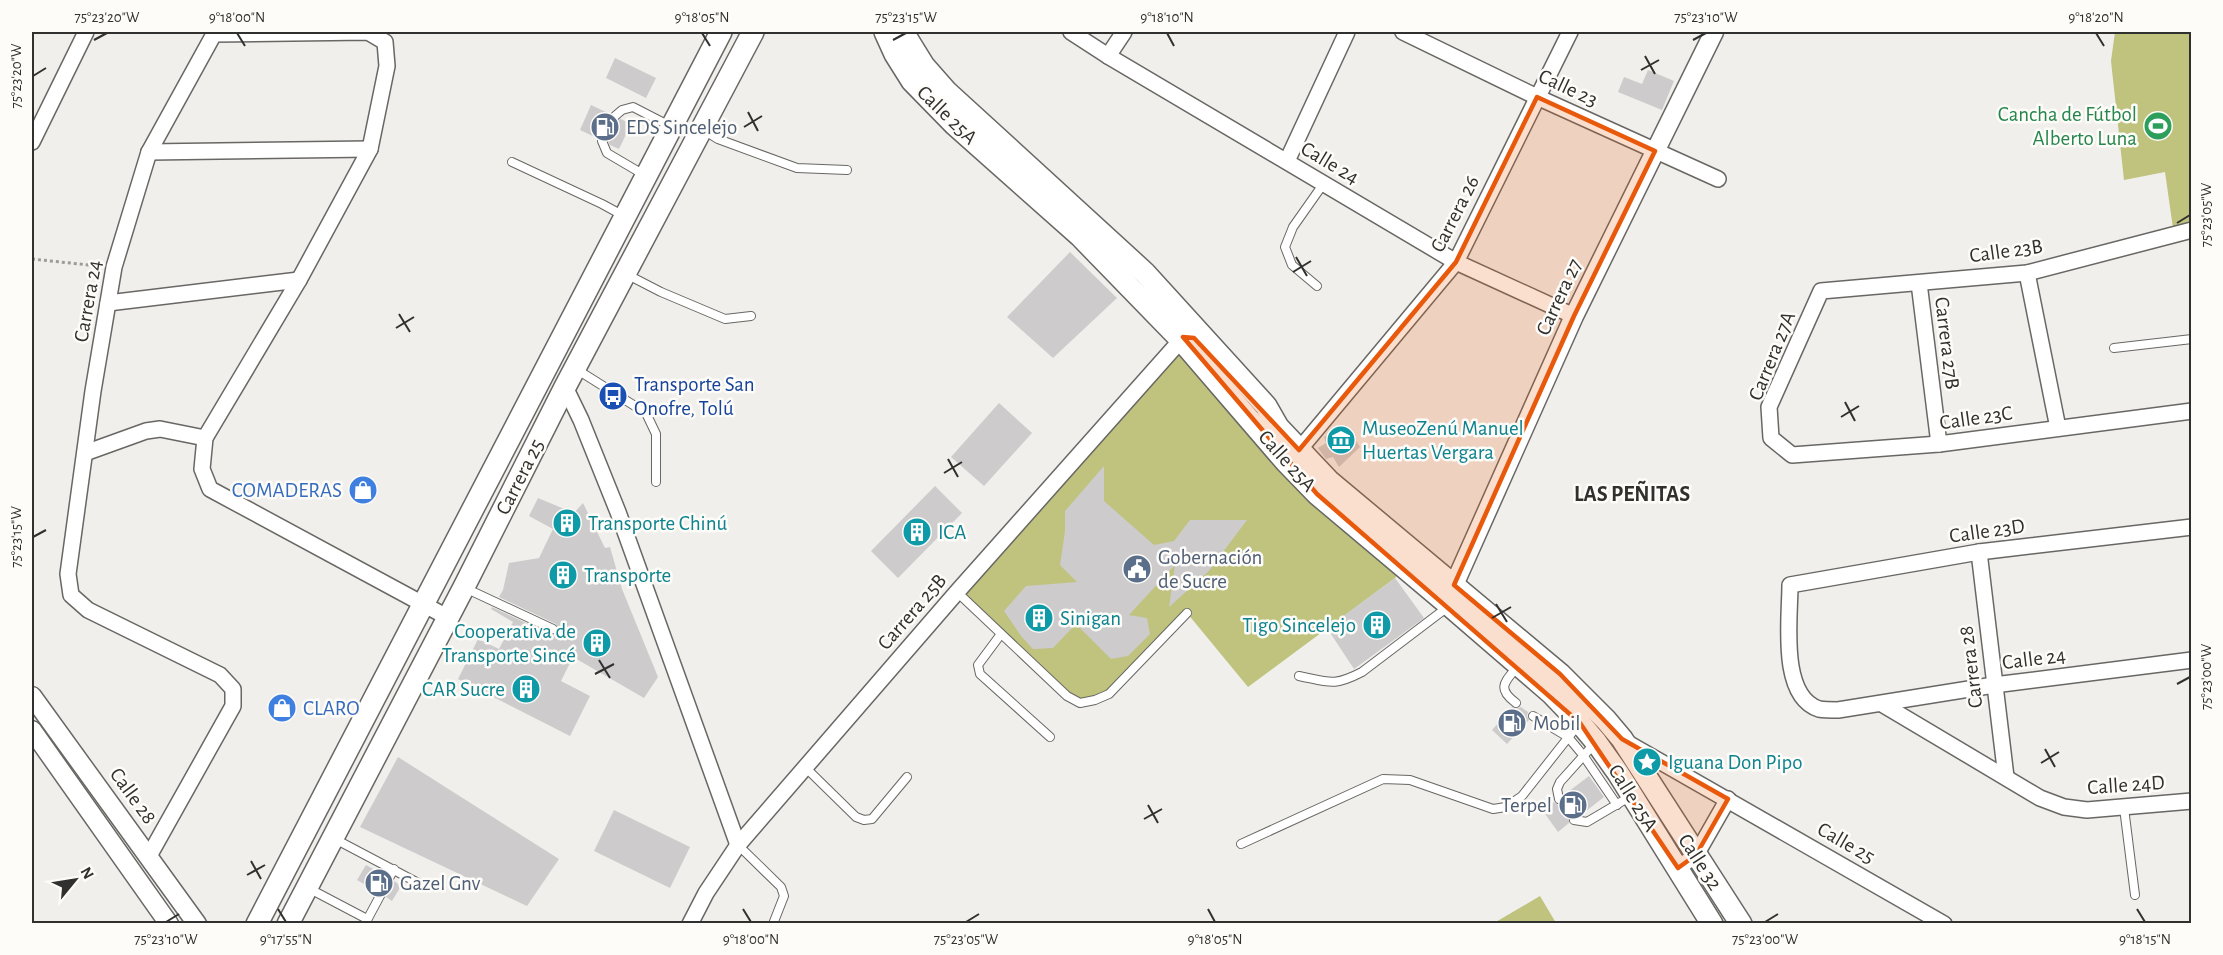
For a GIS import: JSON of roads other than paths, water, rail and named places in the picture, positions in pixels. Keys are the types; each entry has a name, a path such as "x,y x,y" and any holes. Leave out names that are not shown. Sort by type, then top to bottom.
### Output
{"main road":[{"name":"Carrera 25","path":"257,924 721,32"},
{"name":"Carrera 25","path":"288,924 464,587 565,387 753,32"},
{"name":"Calle 25A","path":"885,32 912,81 955,125 1080,236 1181,340 1286,462 1317,494 1560,675 1622,739"},
{"name":"Calle 25A","path":"903,32 924,66 946,91 1094,224 1172,300 1266,406 1278,427 1329,482 1452,595 1518,666 1590,748 1624,800 1678,868"},
{"path":"1181,340 1185,336 1194,338 1259,411 1278,427"},
{"name":"Calle 32","path":"1622,739 1741,924"},
{"name":"Calle 32","path":"1678,868 1712,924"}],"street":[{"path":"32,142 86,32"},
{"name":"Carrera 24","path":"149,856 233,706 233,689 220,675 88,610 71,595 69,574 114,267 149,152 214,34 368,32 385,42 387,66 370,149"},
{"name":"Calle 24","path":"1071,32 1456,262 1574,316"},
{"path":"1108,56 1124,32"},
{"path":"1287,161 1347,32"},
{"name":"Calle 23","path":"1403,32 1537,97 1718,178"},
{"name":"Carrera 26","path":"1299,450 1456,262 1570,32"},
{"name":"Carrera 27","path":"1452,595 1574,316 1714,32"},
{"path":"149,152 370,149 299,280 205,438 202,470 210,489 447,617"},
{"name":"Calle 23B","path":"1821,291 2027,273 2192,230"},
{"path":"2027,273 2058,428"},
{"path":"108,303 299,280"},
{"name":"Carrera 27B","path":"1918,283 1939,444"},
{"name":"Carrera 27A","path":"1771,438 1769,407 1821,291"},
{"name":"Carrera 25B","path":"690,924 706,893 738,845 957,592 1181,340"},
{"path":"565,387 581,420 622,523 738,845"},
{"name":"Calle 23C","path":"1771,438 1792,455 1939,444 2192,411"},
{"path":"85,453 146,431 160,429 205,438"},
{"name":"Calle 23D","path":"1790,585 1979,552 2192,527"},
{"name":"Carrera 28","path":"1979,552 2006,777"},
{"name":"Calle 24","path":"1790,585 1790,664 1795,684 1808,702 1820,709 1838,710 1994,685 2192,660"},
{"name":"Calle 28","path":"32,696 197,924"},
{"name":"Calle 24D","path":"1882,704 2040,798 2064,807 2087,810 2192,801"},
{"path":"32,730 169,924"},
{"name":"Calle 25","path":"1622,739 1944,924"},
{"path":"1678,868 1696,855 1728,800"}],"lane":[{"path":"615,116 622,110 633,107 672,127"},
{"path":"701,129 718,139 797,168 847,170"},
{"path":"602,141 607,153 646,176"},
{"path":"512,162 602,204 624,217"},
{"path":"1317,286 1292,266 1284,247 1293,227 1324,183"},
{"path":"624,274 725,319 751,316"},
{"path":"2114,348 2192,339"},
{"path":"575,368 646,414 656,434 656,482"},
{"path":"464,587 553,629"},
{"path":"957,592 1067,696 1080,703 1109,694 1187,613"},
{"path":"1299,676 1334,683 1349,679 1362,672 1452,595"},
{"path":"1001,634 978,665 980,674 1050,737"},
{"path":"1516,703 1507,696 1504,684 1518,666"},
{"path":"1241,844 1383,779 1410,780 1493,809 1506,807 1522,796 1574,730 1533,716"},
{"path":"1559,799 1557,789 1560,782 1590,748"},
{"path":"804,767 856,817 864,820 872,819 907,777"},
{"path":"1574,820 1587,822 1624,800"},
{"path":"2124,808 2135,895"},
{"path":"332,837 423,886"},
{"path":"738,845 781,887 784,896 773,924"},
{"path":"389,878 394,869"},
{"path":"307,888 366,921 381,894"}],"place":[{"name":"Cancha de Fútbol Alberto Luna","path":"2158,126"},
{"name":"EDS Sincelejo","path":"605,127"},
{"name":"Transporte San Onofre, Tolú","path":"613,396"},
{"name":"MuseoZenú Manuel Huertas Vergara","path":"1341,440"},
{"name":"COMADERAS","path":"363,490"},
{"name":"Transporte Chinú","path":"567,523"},
{"name":"ICA","path":"917,532"},
{"name":"Gobernación de Sucre","path":"1137,569"},
{"name":"Transporte","path":"563,575"},
{"name":"Sinigan","path":"1039,618"},
{"name":"Tigo Sincelejo","path":"1377,625"},
{"name":"Cooperativa de Transporte Sincé","path":"597,643"},
{"name":"CAR Sucre","path":"526,689"},
{"name":"CLARO","path":"282,708"},
{"name":"Mobil","path":"1512,723"},
{"name":"Iguana Don Pipo","path":"1647,762"},
{"name":"Terpel","path":"1573,805"},
{"name":"Gazel Gnv","path":"379,883"}],"district":[{"name":"LAS PEÑITAS","path":"1632,494"}]}
